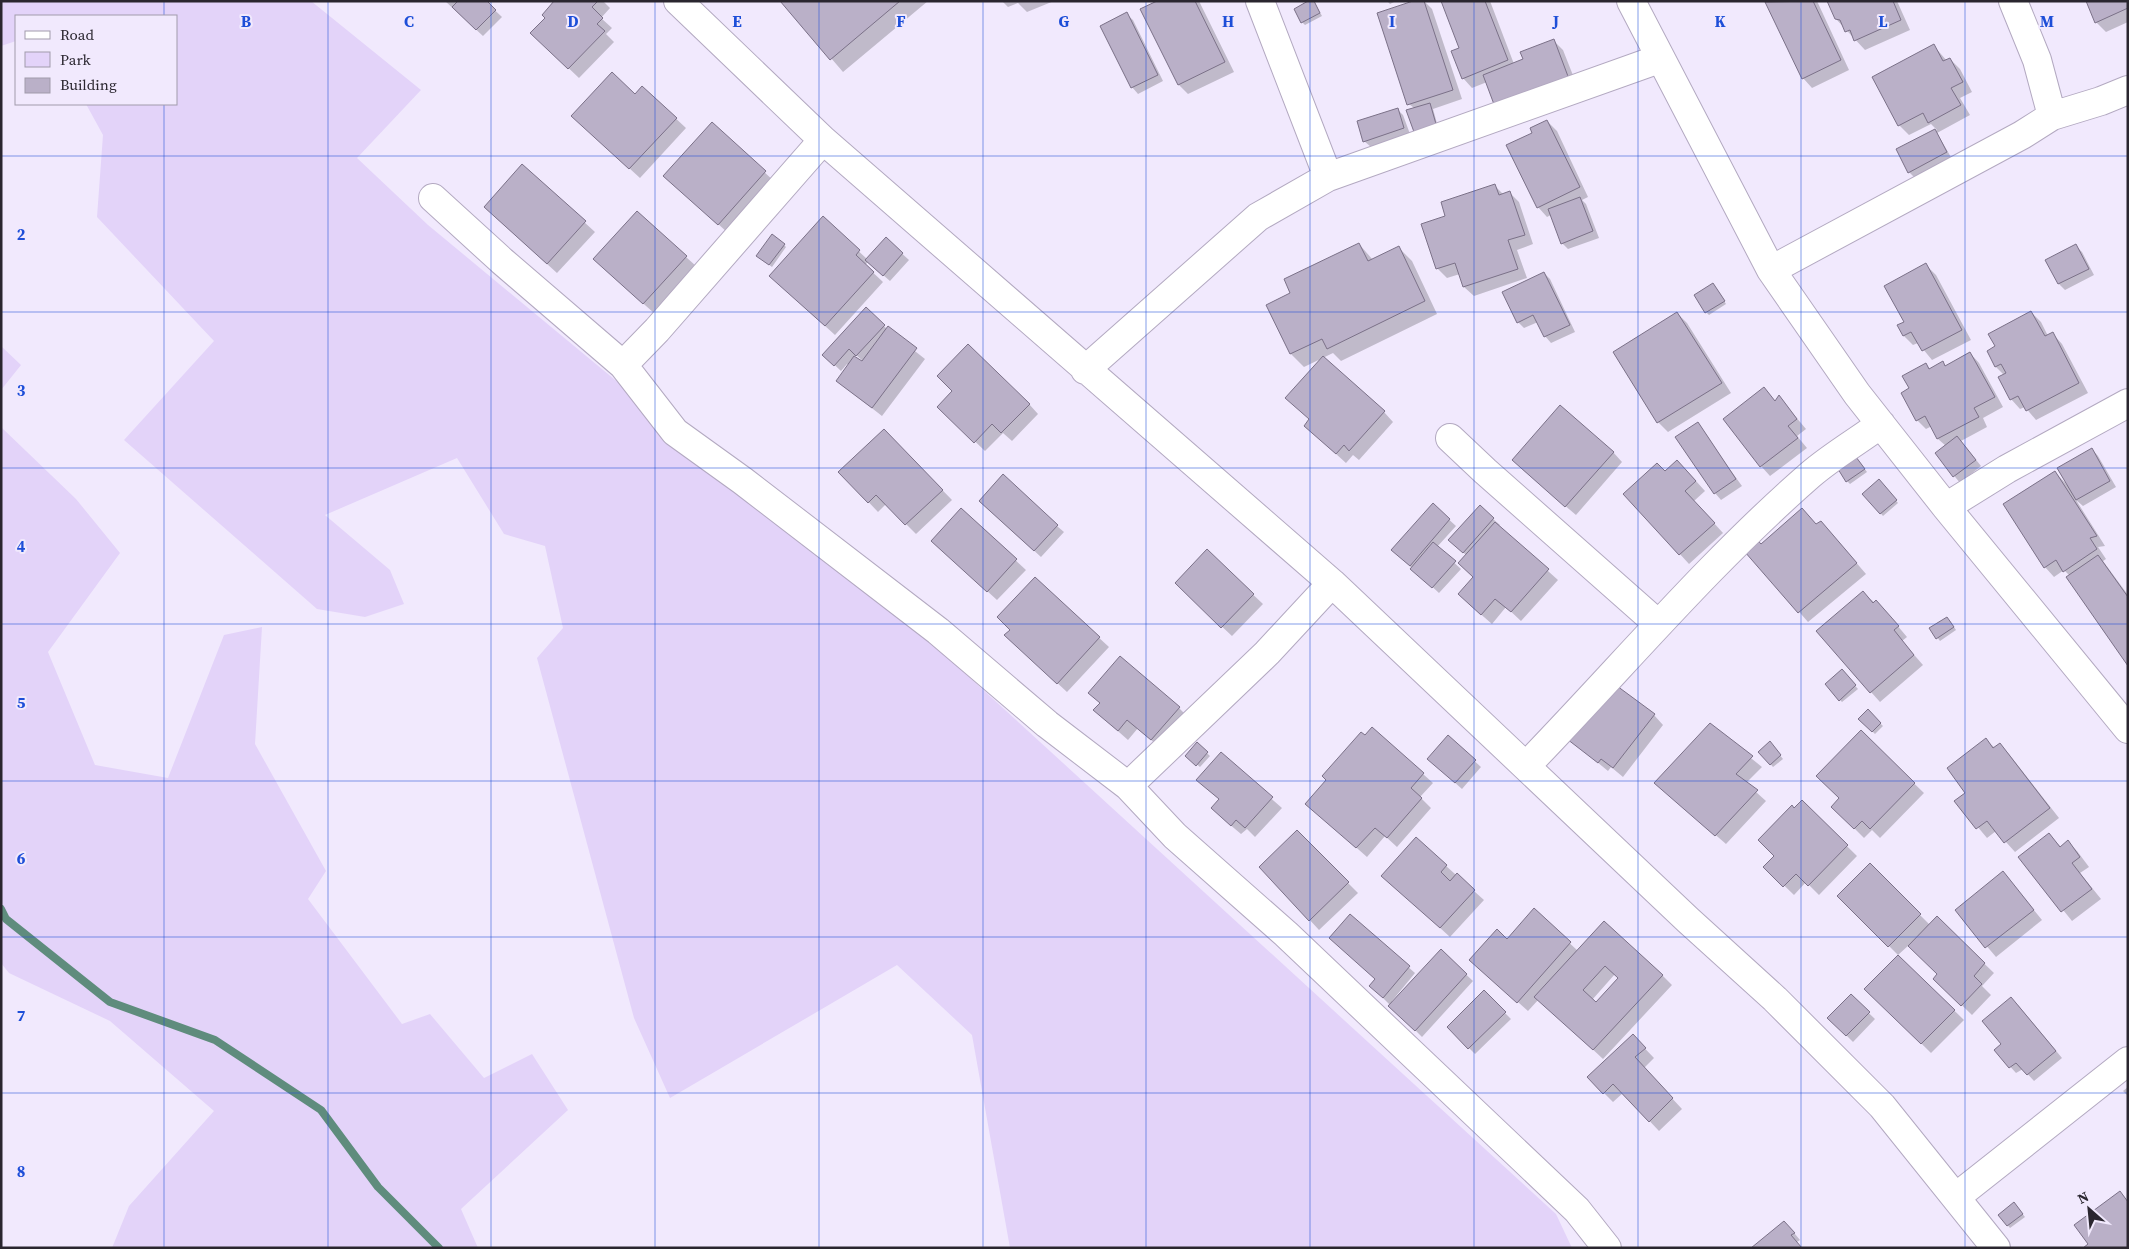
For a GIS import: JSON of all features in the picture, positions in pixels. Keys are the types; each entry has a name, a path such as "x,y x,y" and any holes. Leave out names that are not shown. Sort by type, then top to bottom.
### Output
{"street":[{"path":"678,1 823,140 1332,584 1527,765 1688,920 1775,999 1882,1106 1996,1248"},
{"path":"1260,1 1328,177"},
{"path":"1631,1 1659,59 1771,270 1857,394 1946,507 2128,729"},
{"path":"2013,1 2037,60 2052,116"},
{"path":"1085,370 1258,217 1328,177 1659,59"},
{"path":"1771,270 2052,116 2101,101 2128,90"},
{"path":"623,365 657,330 823,140"},
{"path":"433,198 502,261 623,365 675,432 743,481 938,632 1046,724 1128,786 1175,836 1286,934 1577,1210 1607,1248"},
{"path":"1946,507 2007,468 2128,403"},
{"path":"1527,765 1658,624 1748,532 1812,474 1881,424"},
{"path":"1450,438 1658,624"},
{"path":"1128,786 1260,659 1332,584"},
{"path":"1956,1197 2128,1061"}],"green space":[{"path":"1,1 311,1 421,90 357,158 428,225 922,634 1556,1214 1572,1248 1010,1248 972,1035 897,965 670,1098 634,1018 537,658 563,628 545,546 504,534 457,458 325,515 390,570 404,604 365,617 317,609 124,440 214,341 97,217 103,135 87,105 178,105 178,15 15,15 15,41 1,46"},
{"path":"1,346 21,365 1,390"},
{"path":"1,427 76,499 120,553 48,652 95,765 168,778 224,635 262,627 255,744 326,871 308,899 402,1024 430,1014 484,1078 532,1054 568,1110 461,1209 478,1248 112,1248 129,1206 214,1111 110,1021 9,973 1,963"}],"building":[{"path":"458,1 487,1 496,10 476,30 452,7"},
{"path":"554,1 598,1 592,7 603,18 597,24 605,31 568,69 530,33 545,18 542,15"},
{"path":"780,1 900,1 830,60"},
{"path":"1157,1 1195,1 1225,62 1178,85 1140,9"},
{"path":"1308,1 1314,1 1320,13 1301,23 1294,9"},
{"path":"1413,1 1424,1 1453,90 1407,105 1377,13"},
{"path":"1441,1 1485,1 1508,60 1462,79 1451,51 1459,48"},
{"path":"1813,1 1841,60 1802,79 1765,2"},
{"path":"1827,1 1893,1 1901,20 1854,41 1850,30 1845,32 1840,20 1835,19"},
{"path":"2086,1 2128,1 2128,8 2095,23"},
{"path":"1127,12 1158,75 1131,88 1100,26"},
{"path":"1554,39 1569,79 1495,107 1483,75 1523,59 1520,52"},
{"path":"1934,44 1943,61 1950,58 1963,82 1951,88 1961,105 1928,123 1923,113 1898,126 1872,77"},
{"path":"612,72 635,94 642,86 677,118 629,169 571,116"},
{"path":"1430,103 1436,124 1414,132 1406,110"},
{"path":"1398,108 1404,128 1363,142 1357,121"},
{"path":"1547,120 1580,187 1537,208 1506,145 1532,133 1530,128"},
{"path":"712,122 766,171 718,225 663,176"},
{"path":"1935,129 1947,152 1908,173 1896,149"},
{"path":"522,164 586,221 547,264 484,207"},
{"path":"1495,184 1499,195 1510,191 1525,235 1508,240 1518,269 1463,287 1455,263 1436,269 1421,224 1445,216 1441,202"},
{"path":"1580,197 1593,231 1561,244 1548,209"},
{"path":"637,211 687,256 643,304 593,259"},
{"path":"823,216 860,250 856,255 874,272 825,326 769,276"},
{"path":"772,234 785,244 769,265 756,256"},
{"path":"886,237 903,253 883,276 865,260"},
{"path":"1359,243 1368,261 1399,246 1425,301 1327,349 1322,339 1290,354 1266,305 1290,293 1284,279"},
{"path":"2076,244 2089,269 2058,284 2045,260"},
{"path":"1926,263 1962,330 1922,351 1911,332 1903,336 1897,325 1904,322 1884,286"},
{"path":"1544,272 1570,325 1544,337 1533,315 1517,323 1502,292"},
{"path":"1713,283 1725,301 1705,313 1694,295"},
{"path":"866,307 885,325 856,356 849,349 834,366 822,355"},
{"path":"2031,311 2045,336 2053,332 2079,383 2026,411 2018,396 2010,400 1998,377 2006,373 2001,364 1995,367 1987,351 1995,346 1988,334"},
{"path":"1677,312 1722,383 1657,423 1613,352"},
{"path":"888,326 917,348 872,408 836,381 854,356 862,361"},
{"path":"968,344 1030,404 1001,433 992,424 974,443 937,407 952,391 937,376"},
{"path":"1970,352 1995,397 1974,408 1979,417 1937,439 1925,416 1916,421 1901,393 1909,388 1902,376 1926,363 1929,369 1943,361 1945,366"},
{"path":"1323,356 1385,411 1349,451 1344,445 1336,454 1304,426 1309,419 1285,398"},
{"path":"1764,387 1775,401 1779,395 1797,419 1788,426 1798,438 1760,467 1723,419"},
{"path":"1560,405 1614,452 1565,507 1512,460"},
{"path":"1698,422 1736,479 1714,494 1675,437"},
{"path":"884,429 943,490 905,525 876,495 868,503 838,472"},
{"path":"1957,436 1976,460 1953,477 1935,453"},
{"path":"2092,448 2110,481 2076,500 2057,468"},
{"path":"1856,457 1865,469 1846,482 1838,469"},
{"path":"1677,460 1696,481 1685,491 1715,523 1679,555 1623,494 1657,463 1665,471"},
{"path":"2055,471 2097,536 2090,538 2097,549 2063,572 2056,560 2044,568 2003,504"},
{"path":"1003,474 1058,525 1034,551 979,501"},
{"path":"1879,479 1897,500 1880,514 1862,494"},
{"path":"1433,503 1450,519 1410,566 1391,550"},
{"path":"1480,505 1494,518 1463,553 1448,540"},
{"path":"961,508 1017,559 987,592 931,541"},
{"path":"1802,508 1816,524 1821,521 1857,563 1798,613 1738,544 1751,533 1761,544"},
{"path":"1495,522 1549,569 1511,612 1495,599 1481,615 1458,594 1473,577 1458,563"},
{"path":"1433,542 1456,561 1432,588 1410,569"},
{"path":"1207,549 1254,594 1221,628 1175,583"},
{"path":"2098,555 2128,597 2128,666 2066,577"},
{"path":"1035,577 1100,637 1057,684 1004,635 1010,630 997,617"},
{"path":"1863,591 1873,603 1876,600 1899,626 1894,630 1914,655 1870,693 1816,631"},
{"path":"1947,617 1954,627 1936,639 1929,628"},
{"path":"1120,656 1180,707 1151,740 1127,720 1118,731 1093,710 1100,703 1088,693"},
{"path":"1842,669 1856,685 1839,701 1825,684"},
{"path":"1617,686 1655,714 1613,768 1601,759 1598,763 1567,739 1591,709 1596,712"},
{"path":"1868,709 1881,723 1872,732 1858,719"},
{"path":"1710,723 1753,756 1736,774 1758,790 1715,836 1654,783"},
{"path":"1372,727 1424,773 1411,788 1422,798 1387,838 1375,828 1356,848 1305,804 1326,780 1322,776 1361,732 1365,735"},
{"path":"1861,730 1915,783 1870,829 1862,821 1854,829 1831,807 1839,798 1816,776"},
{"path":"1448,735 1476,760 1455,783 1427,759"},
{"path":"1986,738 1993,748 2000,743 2050,808 2004,843 1987,821 1976,829 1954,801 1965,793 1947,768"},
{"path":"1770,741 1781,755 1770,765 1758,752"},
{"path":"1197,742 1208,752 1196,766 1185,756"},
{"path":"1221,752 1273,797 1245,828 1236,820 1231,826 1211,808 1219,799 1196,780"},
{"path":"1802,800 1848,845 1808,886 1796,874 1783,887 1763,867 1774,856 1758,840 1792,805 1794,808"},
{"path":"1297,830 1349,882 1309,921 1259,867"},
{"path":"2049,833 2060,847 2068,840 2080,857 2072,863 2092,889 2061,912 2018,857"},
{"path":"1416,837 1447,865 1441,872 1450,881 1457,873 1475,890 1440,928 1381,876"},
{"path":"1870,863 1921,914 1888,947 1837,896"},
{"path":"2003,871 2034,910 1985,948 1955,910"},
{"path":"1534,908 1571,942 1517,1003 1469,960 1497,929 1507,939"},
{"path":"1350,914 1410,966 1383,998 1369,986 1375,979 1329,938"},
{"path":"1937,916 1985,963 1974,976 1982,984 1961,1006 1933,979 1937,974 1908,946"},
{"path":"1604,921 1663,975 1593,1050 1534,997","holes":["1605,966 1618,978 1596,1002 1583,990"]},
{"path":"1441,949 1467,974 1415,1031 1388,1006"},
{"path":"1898,955 1955,1010 1921,1044 1864,989"},
{"path":"1484,990 1506,1012 1468,1049 1447,1027"},
{"path":"1851,994 1870,1012 1846,1036 1827,1018"},
{"path":"2011,997 2056,1051 2027,1075 2016,1063 2009,1068 1994,1050 2001,1044 1982,1021"},
{"path":"1633,1034 1646,1048 1635,1057 1673,1098 1649,1122 1613,1084 1603,1094 1587,1077"},
{"path":"2120,1191 2128,1202 2128,1248 2083,1248 2088,1244 2074,1225"},
{"path":"2014,1202 2023,1214 2007,1226 1998,1215"},
{"path":"1784,1221 1795,1233 1791,1235 1802,1248 1751,1248"}],"waterway":[{"path":"1,909 6,919 110,1002 215,1040 321,1110 378,1187 439,1248"}]}
